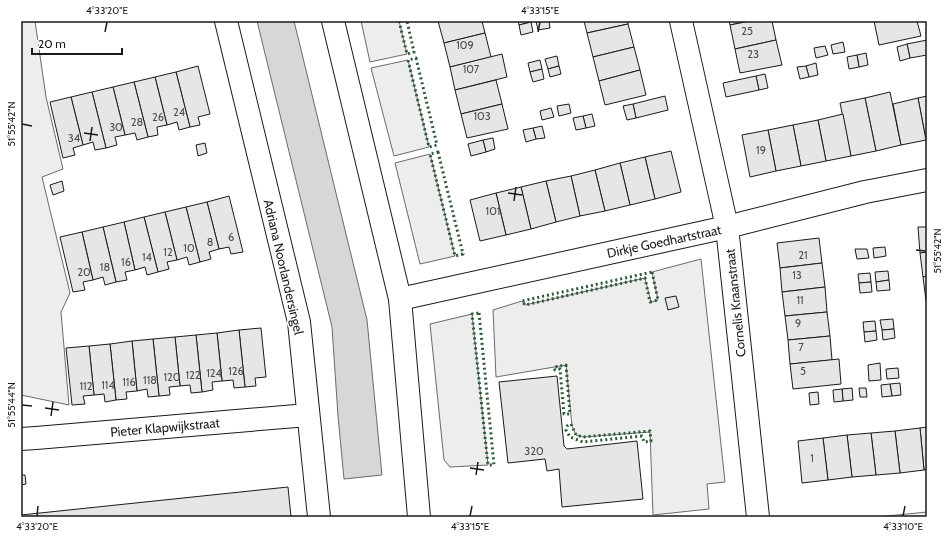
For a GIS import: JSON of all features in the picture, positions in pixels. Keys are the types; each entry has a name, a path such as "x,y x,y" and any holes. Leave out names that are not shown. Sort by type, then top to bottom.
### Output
{"street":[{"name":"Adriana Noorlandersingel","path":"226,21 299,322 320,517"},
{"path":"333,21 400,299 419,517"},
{"name":"Cornelis Kraanstraat","path":"681,21 727,227 758,517"},
{"name":"Dirkje Goedhartstraat","path":"400,299 727,227 865,192 927,180"},
{"name":"Pieter Klapwijkstraat","path":"21,439 308,415"}],"shaded area":[{"path":"21,21 35,21 46,97 63,169 42,177 70,293 61,312 69,405 21,395"},
{"path":"257,21 294,21 367,320 382,475 344,479 332,327"},
{"path":"361,21 399,21 407,54 370,62"},
{"path":"408,60 429,147 394,156 371,68"},
{"path":"430,154 455,256 420,264 395,163"},
{"path":"701,259 725,482 707,484 709,509 653,515 650,432 583,437 576,435 572,426 566,365 496,377 493,310 522,301 525,305 645,278 651,302 658,300 652,272"},
{"path":"472,314 488,465 450,467 444,460 430,324"},
{"path":"927,512 927,517 877,517"}],"building":[{"path":"438,21 482,21 485,33 444,43"},
{"path":"518,21 530,21 531,22 519,25"},
{"path":"536,21 549,21 550,28 538,30"},
{"path":"584,21 628,21 628,24 587,33"},
{"path":"729,21 750,21 730,25"},
{"path":"750,21 772,21 776,40 735,49 730,25"},
{"path":"874,21 917,21 921,36 879,45"},
{"path":"531,22 533,32 521,35 519,25"},
{"path":"628,24 634,47 593,57 587,33"},
{"path":"485,33 491,57 450,67 444,43"},
{"path":"776,40 782,65 740,73 735,49"},
{"path":"927,40 927,55 910,58 907,44"},
{"path":"843,42 845,52 833,54 831,45"},
{"path":"907,44 910,58 900,61 897,47"},
{"path":"825,46 828,55 816,58 814,48"},
{"path":"634,47 640,70 599,81 593,57"},
{"path":"866,53 868,65 859,67 857,55"},
{"path":"502,54 507,77 455,90 450,67"},
{"path":"857,55 859,67 849,69 847,57"},
{"path":"557,56 559,66 548,69 545,59"},
{"path":"540,60 542,69 530,72 528,63"},
{"path":"816,63 818,75 809,77 806,66"},
{"path":"198,66 210,114 198,117 200,125 190,127 176,72"},
{"path":"559,66 561,74 550,77 548,69"},
{"path":"806,66 809,77 800,79 797,67"},
{"path":"542,69 544,79 533,82 530,72"},
{"path":"640,70 646,95 605,105 599,81"},
{"path":"176,72 190,127 179,130 177,122 167,125 155,77"},
{"path":"765,74 768,88 759,90 756,76"},
{"path":"756,76 759,90 726,97 723,83"},
{"path":"155,77 167,125 157,127 158,135 148,137 134,82"},
{"path":"496,80 502,104 461,114 455,90"},
{"path":"134,82 148,137 137,140 135,133 125,135 113,87"},
{"path":"113,87 125,135 115,137 117,145 106,148 92,92"},
{"path":"92,92 106,148 95,150 93,142 83,145 71,97"},
{"path":"890,92 901,145 876,151 865,98"},
{"path":"665,96 668,110 636,118 633,104"},
{"path":"927,96 927,140 926,140 918,98"},
{"path":"71,97 83,145 73,148 75,155 63,158 50,102"},
{"path":"865,98 876,151 851,156 840,103"},
{"path":"918,98 926,140 901,145 893,104"},
{"path":"502,104 508,129 467,138 461,114"},
{"path":"569,104 571,113 559,116 557,106"},
{"path":"633,104 636,118 627,120 623,106"},
{"path":"551,108 554,117 542,120 540,111"},
{"path":"592,114 595,126 586,128 583,116"},
{"path":"843,114 851,156 826,161 818,120"},
{"path":"583,116 586,128 576,130 573,118"},
{"path":"818,120 826,161 801,166 793,125"},
{"path":"793,125 801,166 776,171 768,130"},
{"path":"542,126 545,138 536,139 533,128"},
{"path":"533,128 536,139 526,142 523,130"},
{"path":"768,130 776,171 750,177 742,135"},
{"path":"493,138 495,149 486,152 483,140"},
{"path":"483,140 486,152 471,156 468,144"},
{"path":"205,143 207,153 198,156 196,145"},
{"path":"671,151 681,192 655,199 645,157"},
{"path":"645,157 655,199 630,205 620,163"},
{"path":"620,163 630,205 605,211 595,170"},
{"path":"595,170 605,211 580,216 571,176"},
{"path":"571,176 580,216 556,222 546,181"},
{"path":"62,181 64,191 53,195 50,185"},
{"path":"546,181 556,222 531,229 521,187"},
{"path":"521,187 531,229 506,235 496,193"},
{"path":"496,193 506,235 480,241 470,200"},
{"path":"229,196 243,252 231,254 229,247 219,249 207,202"},
{"path":"207,202 219,249 209,252 211,259 200,262 186,207"},
{"path":"186,207 200,262 189,265 187,257 177,260 165,212"},
{"path":"165,212 177,260 167,262 169,269 158,272 144,217"},
{"path":"144,217 158,272 147,275 145,267 135,270 124,222"},
{"path":"124,222 135,270 125,272 127,280 116,282 103,227"},
{"path":"103,227 116,282 105,285 103,277 93,280 82,232"},
{"path":"918,227 927,227 927,252 920,253"},
{"path":"82,232 93,280 83,282 85,290 73,292 60,237"},
{"path":"819,238 822,263 780,268 777,243"},
{"path":"885,247 886,256 874,258 873,248"},
{"path":"855,249 867,249 869,258 857,259"},
{"path":"927,252 927,276 923,277 920,253"},
{"path":"822,263 825,287 782,292 780,268"},
{"path":"888,271 889,280 876,282 875,272"},
{"path":"870,273 871,282 859,283 858,274"},
{"path":"927,276 927,301 926,301 923,277"},
{"path":"889,280 890,290 877,291 876,282"},
{"path":"871,282 872,292 860,293 859,283"},
{"path":"825,287 827,312 785,316 782,292"},
{"path":"676,296 679,307 668,310 665,298"},
{"path":"827,312 830,336 788,340 785,316"},
{"path":"893,319 894,329 882,330 880,320"},
{"path":"875,321 876,331 864,332 863,322"},
{"path":"261,328 266,377 255,378 256,386 245,387 239,330"},
{"path":"894,329 895,338 883,340 882,330"},
{"path":"239,330 245,387 234,388 233,380 222,381 217,333"},
{"path":"876,331 877,340 865,342 864,332"},
{"path":"217,333 222,381 212,382 213,390 202,392 196,335"},
{"path":"196,335 202,392 191,393 190,385 180,386 175,337"},
{"path":"830,336 832,360 790,364 788,340"},
{"path":"175,337 180,386 169,387 170,395 159,396 153,339"},
{"path":"153,339 159,396 148,397 147,389 137,391 132,341"},
{"path":"132,341 137,391 126,392 127,399 116,400 110,344"},
{"path":"110,344 116,400 105,402 104,394 94,395 89,346"},
{"path":"89,346 94,395 83,396 85,404 72,405 66,348"},
{"path":"839,359 841,384 793,389 790,364"},
{"path":"880,363 881,380 869,381 868,365"},
{"path":"898,368 899,378 887,379 886,369"},
{"path":"557,376 564,446 567,449 637,441 643,499 562,507 559,469 547,471 545,459 508,463 499,382"},
{"path":"900,383 901,395 892,396 890,384"},
{"path":"890,384 892,396 882,397 881,385"},
{"path":"852,388 853,400 843,401 842,389"},
{"path":"859,388 866,388 867,397 860,397"},
{"path":"842,389 843,401 834,402 833,390"},
{"path":"818,392 819,404 810,405 809,393"},
{"path":"927,427 927,470 924,470 920,428"},
{"path":"920,428 924,470 900,473 895,431"},
{"path":"895,431 900,473 876,475 871,433"},
{"path":"871,433 876,475 852,477 847,435"},
{"path":"847,435 852,477 828,480 823,438"},
{"path":"823,438 828,480 802,483 798,441"},
{"path":"21,475 25,475 26,484 21,485"},
{"path":"288,487 291,517 21,517 21,515"}],"hedge":[{"path":"399,21 407,54 414,52 407,21"},
{"path":"416,58 437,145 429,147 408,60 416,58"},
{"path":"438,152 463,254 455,256 430,154 438,152"},
{"path":"652,272 658,300 650,302 645,278 525,305 522,301 652,272"},
{"path":"479,313 494,465 488,465 472,314 479,313"},
{"path":"566,365 570,414 564,414 560,369 555,370 554,367 566,365"},
{"path":"571,424 576,435 583,437 650,431 651,441 644,442 642,436 583,442 570,437 566,430 567,426 571,424"}]}
